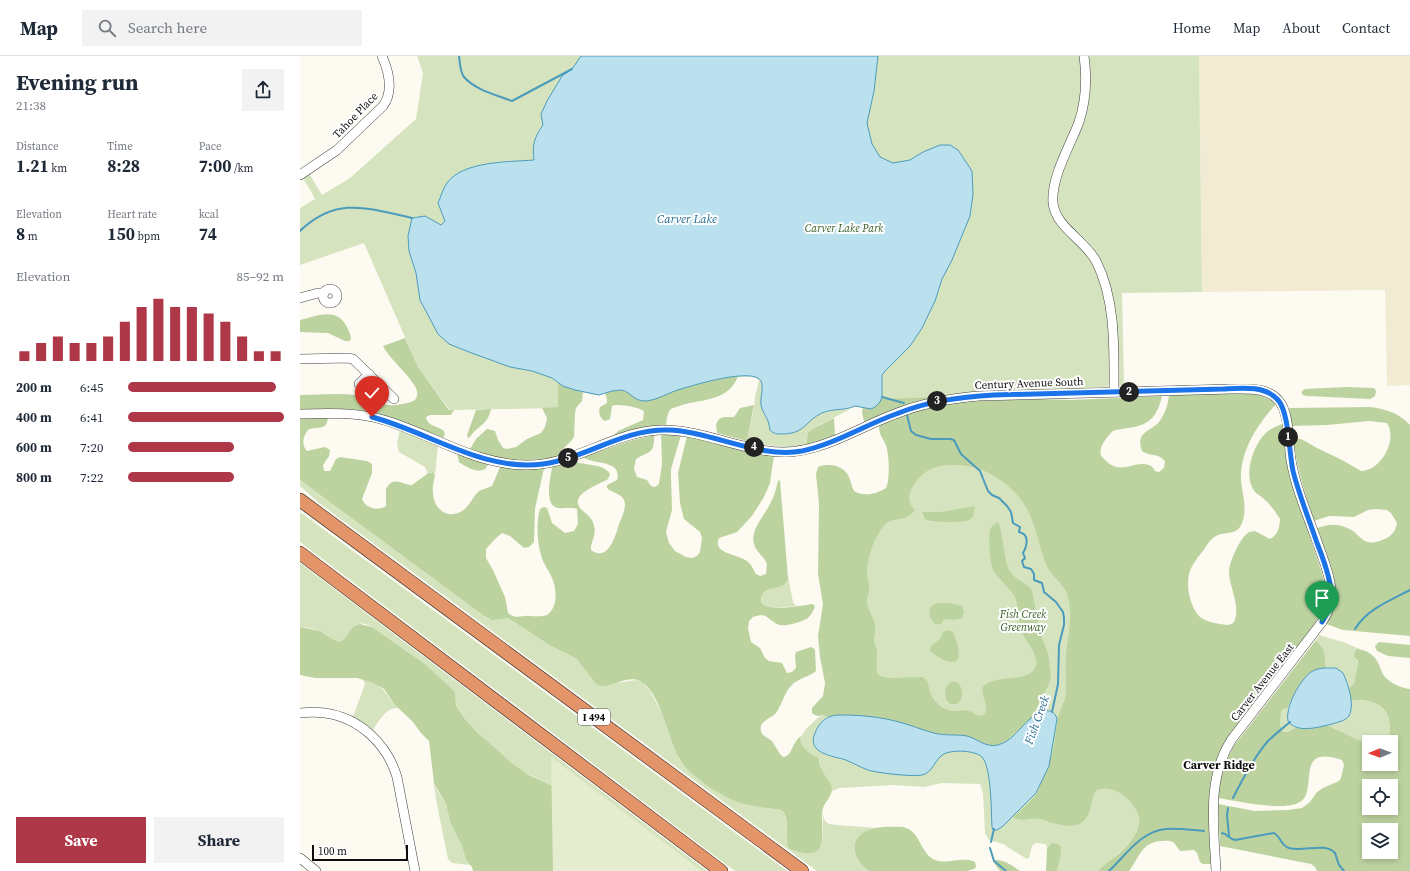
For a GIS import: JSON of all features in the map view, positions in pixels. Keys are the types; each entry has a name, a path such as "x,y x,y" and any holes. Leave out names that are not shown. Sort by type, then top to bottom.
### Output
{"highway":[{"name":"I 494","path":"300,500 802,871"},
{"path":"300,553 721,871"}],"street":[{"name":"Tahoe Place","path":"301,174 337,150 387,102 390,90 382,56"},
{"path":"1084,56 1086,88 1083,110 1059,171 1053,200 1056,215 1060,221 1089,250 1100,269 1110,310 1114,352 1114,392"},
{"path":"300,298 318,293 324,293"},
{"path":"300,359 351,358 355,360 394,399"},
{"path":"359,384 369,374"},
{"name":"Century Avenue South","path":"300,414 340,413 372,417 393,423 486,459 508,464 528,465 557,462 628,436 660,430 675,430 695,433 765,450 796,452 820,445 909,408 939,401 994,395 1254,389 1267,392 1277,398"},
{"name":"Carver Avenue East","path":"1216,871 1214,796 1216,777 1221,760 1232,739 1322,622 1328,612 1331,602 1331,590 1327,572 1293,471 1285,410 1277,398"},
{"path":"300,713 318,712 347,719 371,734 380,744 390,759 396,774 415,871"},
{"path":"300,858 316,871"}],"shaded area":[{"path":"1199,56 1410,56 1410,385 1387,386 1385,290 1202,292"}],"green space":[{"name":"Carver Lake Park","path":"417,56 1199,56 1202,292 1122,293 1124,385 1090,388 981,391 933,397 761,405 768,420 770,430 779,434 792,433 822,413 833,410 850,409 811,430 807,437 806,445 784,447 747,441 759,381 757,378 752,376 612,391 595,395 575,390 558,383 558,408 450,410 418,367 364,243 300,265 300,208 315,199 301,174 307,170 322,195 350,178 416,119 423,73"},
{"path":"329,314 340,318 348,329 351,337 350,341 345,341 328,333 300,332 300,320"},
{"path":"405,338 418,367 449,410 454,410 451,415 430,415 426,417 430,424 443,430 445,434 443,438 402,421 368,411 348,409 300,409 300,395 359,395 376,402 392,405 415,400 417,397 417,391 415,386 383,346"},
{"path":"738,376 734,384 722,395 671,409 668,413 666,425 640,428 613,436 618,431 643,420 644,411 628,406 615,405 612,406 610,419 605,421 600,415 600,407 607,403 605,393 622,390 628,393 654,399 680,389 708,381"},
{"path":"558,382 569,388 583,392 582,401 576,408 574,437 561,451 560,456 537,460 514,460 492,456 470,449 476,439 487,429 495,431 503,448 507,449 516,447 527,439 541,433 545,427 547,418 542,408 558,407"},
{"path":"1347,387 1374,388 1376,391 1375,396 1370,399 1307,396 1303,395 1301,392 1305,389"},
{"name":"Fish Creek Greenway","path":"1253,394 1269,399 1276,404 1256,430 1243,459 1241,480 1244,516 1240,527 1234,532 1218,535 1212,539 1190,571 1188,585 1191,602 1194,608 1200,617 1210,622 1226,625 1234,622 1236,616 1236,604 1229,573 1234,554 1244,536 1249,532 1255,531 1270,539 1279,528 1280,519 1267,502 1253,489 1249,473 1255,449 1263,436 1270,430 1282,424 1285,453 1291,480 1322,573 1326,588 1326,597 1324,607 1314,625 1238,723 1219,753 1212,775 1209,797 1211,864 1203,864 1200,862 1197,853 1194,850 1180,851 1173,842 1162,841 1155,842 1145,847 1129,871 1098,871 1130,843 1139,824 1139,816 1132,804 1122,794 1109,789 1096,791 1088,815 1084,821 1073,826 1059,825 1040,819 1020,820 1013,817 1029,803 1037,793 1053,750 1058,718 1066,695 1066,660 1070,608 1066,591 1047,566 1028,511 1016,493 1008,486 989,473 979,469 969,466 948,465 934,468 926,472 916,481 910,493 909,499 915,510 904,518 887,523 877,537 868,560 867,572 869,592 867,601 875,625 874,641 877,652 876,665 880,676 888,678 923,677 928,682 932,697 943,708 953,711 969,711 980,716 984,715 986,711 982,690 986,684 992,681 1021,677 1033,671 1036,666 1036,658 1020,629 1016,599 1012,592 994,572 991,564 989,534 991,527 998,522 1009,569 1014,576 1032,590 1040,633 1048,653 1051,676 1049,684 1032,717 1007,740 997,745 988,745 970,737 934,733 893,720 861,716 835,715 827,717 824,715 817,716 812,713 812,708 823,696 825,683 818,636 823,604 818,574 819,504 816,474 818,467 831,465 839,467 848,475 854,491 862,494 875,493 886,488 889,475 887,449 880,433 879,425 915,412 947,404 974,401 1040,399 1072,400 1162,396 1158,409 1151,419 1136,427 1113,431 1104,442 1100,452 1107,462 1113,466 1123,467 1144,464 1150,465 1155,471 1159,472 1164,468 1165,461 1159,456 1142,451 1140,440 1144,433 1161,419 1166,409 1169,395"},
{"path":"933,397 896,409 864,422 862,412 863,407 874,408 881,399"},
{"name":"Fish Creek Greenway","path":"947,404 1188,634 1236,726 1225,741 1213,768 1210,790 1210,836 1134,838 1098,871 1057,871 1060,859 1048,846 1047,848 1046,844 1036,843 1032,846 1029,858 1027,859 1003,844 989,840 985,833 983,793 980,784 942,783 924,787 894,785 839,788 832,791 831,785 822,771 819,758 808,752 801,745 800,741 804,732 816,719 825,715 827,717 816,730 813,739 815,746 828,756 827,525 886,524 890,521"},
{"path":"754,405 747,441 717,433 716,424 719,419 724,417 734,417 740,408"},
{"path":"1370,407 1392,412 1401,417 1410,425 1410,636 1343,630 1326,624 1332,614 1336,594 1334,575 1317,528 1338,525 1351,530 1363,540 1372,543 1387,538 1395,530 1397,523 1391,513 1387,510 1376,509 1368,510 1354,517 1329,516 1314,521 1301,479 1294,448 1293,437 1303,440 1361,471 1368,470 1381,460 1389,446 1390,430 1387,423 1369,421 1327,425 1292,426 1289,408"},
{"path":"491,409 485,422 468,438 467,435 476,410"},
{"path":"300,418 328,418 323,427 308,430 303,440 307,451 325,447 330,450 329,456 323,465 324,471 330,471 336,459 340,457 367,461 372,464 372,473 362,499 366,505 376,509 386,506 386,489 392,482 412,485 427,474 433,472 435,475 433,491 436,504 446,513 456,513 467,507 478,492 492,486 500,467 523,469 544,468 535,509 534,542 529,547 524,548 510,536 502,533 486,549 486,558 505,597 508,613 516,617 547,615 551,612 555,603 556,593 554,582 542,558 539,544 538,526 540,509 544,507 547,508 552,523 565,533 574,531 578,524 577,509 558,508 553,506 551,502 549,490 552,467 573,461 599,466 607,470 610,474 608,479 585,491 578,500 583,511 593,521 595,533 591,550 597,553 602,553 607,550 616,535 624,512 625,503 621,496 607,488 607,485 617,480 618,473 615,469 606,464 583,457 629,441 654,435 652,449 648,453 636,459 634,469 637,477 647,480 651,486 655,487 659,484 662,464 661,434 681,435 671,469 672,510 666,532 669,543 675,551 686,557 692,558 697,556 700,552 702,538 700,532 684,519 680,503 678,473 687,436 774,455 770,483 764,497 752,516 737,532 719,538 718,543 722,550 747,561 756,574 760,576 766,574 767,564 755,547 753,539 758,523 767,509 775,493 778,481 780,480 788,578 786,583 783,585 763,593 761,598 762,603 774,608 813,604 815,607 808,618 797,623 780,625 761,615 753,617 749,621 748,628 751,642 760,648 765,658 769,661 782,663 787,673 792,672 796,668 796,652 811,647 815,650 816,671 797,681 791,686 775,714 763,722 761,732 772,741 783,757 788,755 801,736 801,743 805,749 819,758 821,768 831,784 832,789 831,794 823,808 822,837 821,844 818,849 813,853 805,853 794,851 788,847 787,823 783,811 741,803 709,787 694,776 683,764 673,745 655,697 640,681 635,679 606,686 596,684 577,659 551,646 508,618 492,620 484,616 300,480"},
{"path":"834,418 835,435 806,445 808,433 811,430"},
{"path":"400,430 438,445 435,476 435,473 432,472 427,474 425,467 399,452 397,443"},
{"path":"457,453 488,464 483,470 479,471 471,469 459,462"},
{"path":"300,480 484,616 491,619 508,618 551,646 577,659 587,670 594,682 610,684 636,680 642,682 650,691 663,715 680,761 725,796 740,802 783,811 786,822 786,841 792,850 806,852 819,848 823,835 823,815 825,821 829,824 877,828 872,829 854,846 855,854 858,860 869,871 817,871 319,503 300,486"},
{"path":"975,506 971,519 960,522 940,522 925,519 922,512 941,512"},
{"path":"300,512 787,871 735,871 300,542"},
{"path":"300,563 707,871 676,871 555,787 520,770 488,743 465,719 456,706 455,693 425,664 372,627 365,624 355,625 347,636 339,642 319,631 300,627"},
{"path":"788,576 793,602 798,606 772,608 763,605 761,601 762,594 768,590 786,584"},
{"path":"938,603 950,603 962,606 964,611 962,618 955,620 944,619 941,624 935,624 929,612 931,606"},
{"path":"360,624 372,627 425,664 455,693 456,706 465,719 479,734 514,765 529,775 555,787 676,871 473,871 472,867 466,860 462,846 450,822 446,804 434,783 429,741 413,722 395,705 384,689 371,682 357,678 315,678 300,675 300,627 320,631 339,642 345,638 353,627"},
{"path":"948,630 952,631 959,651 958,659 953,662 942,659 930,650 931,646 940,639 943,632"},
{"path":"1319,635 1360,649 1355,658 1358,666 1356,679 1348,689 1345,677 1333,667 1326,668 1324,650 1316,640"},
{"path":"1316,640 1324,650 1326,668 1312,673 1307,677 1294,694 1288,708 1281,711 1280,725 1283,732 1287,732 1297,727 1314,728 1327,725 1362,742 1362,771 1398,771 1398,735 1389,735 1387,714 1378,704 1361,700 1351,700 1348,689 1354,683 1358,662 1354,656 1356,650 1365,651 1375,658 1386,679 1403,688 1410,689 1410,871 1317,871 1311,864 1220,846 1218,804 1255,811 1302,808 1310,802 1317,792 1339,781 1344,765 1342,760 1327,756 1317,758 1312,763 1308,788 1305,796 1300,802 1283,806 1260,805 1218,798 1224,767 1233,747"},
{"path":"1379,642 1410,645 1410,658 1388,656 1377,651 1375,646"},
{"path":"363,679 376,684 384,690 398,708 394,708 386,712 373,730 353,717 365,684"},
{"path":"950,682 957,682 962,690 961,699 957,704 950,704 946,699 945,690"},
{"path":"1351,700 1361,700 1378,704 1387,714 1389,735 1362,735 1362,742 1327,725 1346,719 1350,712"},
{"path":"1288,708 1288,721 1297,727 1283,732 1280,727 1279,715 1282,710"},
{"path":"551,757 702,871 553,871"},
{"path":"433,777 437,790 446,804 450,822 462,846 466,860 470,865 452,863 448,859"},
{"path":"903,827 909,829 913,833 926,853 935,860 945,862 970,860 975,862 976,867 967,871 869,871 863,866 855,854 855,842 858,837 864,832 876,828"},
{"path":"1052,843 1058,844 1061,847 1060,859 1057,871 1046,871 1047,848"},
{"path":"995,860 1005,862 1020,871 1000,871 994,863"}],"water":[{"name":"Carver Lake","path":"581,56 878,56 874,91 867,123 872,144 880,157 893,163 910,160 923,152 940,145 950,145 958,150 972,171 973,194 970,216 952,260 942,279 935,301 922,328 910,346 882,375 882,397 880,402 875,407 871,409 855,406 826,411 816,416 796,432 777,434 770,430 768,421 762,409 762,384 756,377 736,376 723,378 677,390 655,399 642,401 622,390 599,395 575,390 563,386 552,378 532,371 510,367 449,344 438,334 420,300 416,273 409,251 408,236 412,218 425,216 441,225 445,221 438,203 443,190 454,176 464,170 499,162 534,160 534,142 543,125 541,114 562,76 572,69"},
{"path":"1326,668 1336,668 1343,673 1349,688 1351,700 1351,711 1349,716 1341,721 1315,728 1302,728 1292,725 1288,721 1288,715 1291,701 1298,687 1311,672"},
{"path":"1044,711 1052,712 1057,719 1049,766 1036,793 1003,826 997,830 993,830 992,827 989,779 985,761 977,754 961,751 949,752 941,756 931,770 925,774 903,775 868,770 846,760 823,753 814,746 813,740 817,728 822,721 833,716 850,715 892,720 938,734 967,736 994,746 1011,738 1031,718"}],"waterway":[{"name":"Fish Creek","path":"459,56 462,73 469,82 486,92 512,101 572,69"},
{"path":"300,231 313,220 326,213 340,209 367,208 412,218"},
{"name":"Fish Creek","path":"882,397 904,403"},
{"name":"Fish Creek","path":"907,415 911,431 916,435 931,439 954,440 961,454 980,471 988,491 992,495 999,498 1007,506 1011,512 1013,523 1020,527 1019,532 1025,535 1027,541 1023,553 1025,558 1022,561 1024,567 1031,569 1034,574 1034,580 1042,583 1044,592 1056,602 1063,612 1064,625 1059,645 1058,684 1052,712"},
{"path":"1355,629 1366,616 1387,601 1410,590"},
{"path":"1233,798 1249,768 1263,747 1290,722"},
{"path":"1228,808 1227,815 1229,836"},
{"name":"Fish Creek","path":"991,842 994,829"},
{"name":"Fish Creek","path":"1109,871 1134,845 1149,834 1166,829 1204,831"},
{"name":"Fish Creek","path":"1222,833 1235,840 1274,833 1284,845 1289,848 1326,848 1335,853 1339,865 1344,871"},
{"name":"Fish Creek","path":"990,848 994,861 1006,871"}],"district":[{"name":"Carver Ridge","path":"1219,765"}],"route":[{"path":"372,417 393,423 486,459 508,464 531,465 557,462 628,436 656,430 690,432 746,446 781,452 802,451 833,440 909,408 930,402 961,398 994,395 1223,389 1260,390 1275,396 1285,410 1293,471 1325,565 1330,586 1330,606 1322,622"}]}
